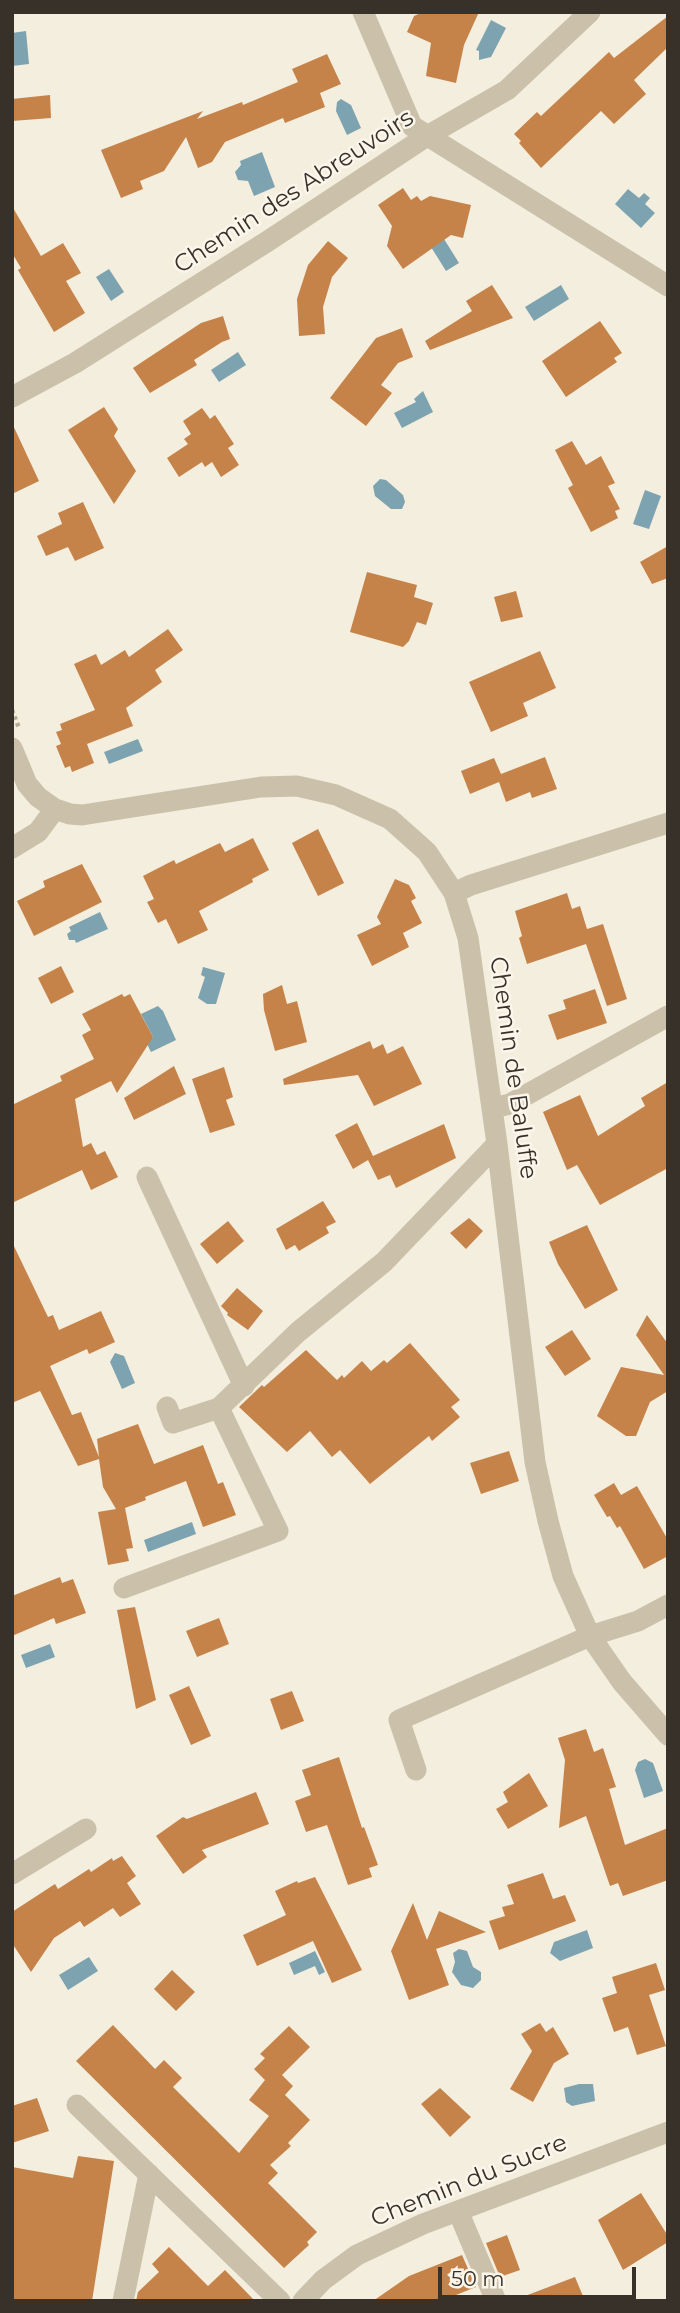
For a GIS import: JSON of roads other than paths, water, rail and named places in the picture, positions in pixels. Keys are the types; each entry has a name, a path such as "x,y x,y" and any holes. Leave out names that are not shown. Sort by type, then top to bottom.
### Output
{"street":[{"path":"363,12 412,125 668,286"},
{"name":"Chemin des Abreuvoirs","path":"12,397 75,363 427,136 507,90 590,12"},
{"path":"12,848 38,832 55,809 38,797 27,784 17,740"},
{"name":"Chemin de Baluffe","path":"55,809 82,815 261,787 297,786 336,795 390,819 427,852 454,893 468,938 498,1144 535,1462 563,1576 590,1636 622,1682 668,1735"},
{"path":"454,893 471,885 668,823"},
{"path":"493,1108 510,1104 668,1016"},
{"path":"167,1407 173,1423 219,1408 299,1332 384,1262 498,1144"},
{"path":"147,1177 244,1386"},
{"path":"124,1588 278,1531 219,1408"},
{"path":"416,1770 399,1720 590,1636 638,1621 668,1605"},
{"path":"12,1874 86,1829"},
{"path":"77,2105 280,2301"},
{"name":"Chemin du Sucre","path":"303,2301 323,2280 357,2255 458,2211 668,2132"},
{"path":"123,2301 149,2174"},
{"path":"458,2211 496,2301"}],"water":[{"path":"491,20 506,28 491,57 479,60 479,51 476,50"},
{"path":"26,31 29,64 12,66 12,33"},
{"path":"341,99 351,105 361,128 347,135 336,111 337,102"},
{"path":"262,152 275,187 254,196 248,181 238,180 235,172 241,165 240,161"},
{"path":"628,189 639,198 644,193 650,198 645,204 655,213 641,228 615,204"},
{"path":"444,239 459,263 446,271 431,247"},
{"path":"109,269 124,292 111,301 96,277"},
{"path":"561,285 569,299 534,321 525,307"},
{"path":"238,352 246,365 219,382 211,370"},
{"path":"423,391 433,412 402,428 394,413 416,402 414,399"},
{"path":"380,479 386,480 403,495 405,502 402,509 391,509 375,496 373,486"},
{"path":"645,490 661,496 649,529 633,524"},
{"path":"138,739 143,751 109,764 104,752"},
{"path":"100,912 108,929 76,943 75,940 69,940 69,927"},
{"path":"203,967 225,973 216,1004 207,1004 198,998 205,977 201,975"},
{"path":"158,1006 176,1040 151,1052 146,1042 153,1037 141,1014"},
{"path":"115,1353 124,1356 135,1383 122,1389 110,1362"},
{"path":"192,1522 196,1534 148,1552 144,1540"},
{"path":"50,1644 55,1657 26,1668 21,1655"},
{"path":"645,1759 653,1763 663,1791 644,1798 635,1770 638,1762"},
{"path":"587,1930 593,1948 560,1961 550,1953 554,1942"},
{"path":"459,1949 467,1951 473,1967 481,1972 481,1980 473,1988 461,1985 452,1972 455,1962 453,1953"},
{"path":"315,1951 325,1972 319,1975 315,1966 294,1975 289,1963"},
{"path":"89,1957 98,1971 68,1990 59,1975"},
{"path":"593,2084 595,2101 572,2106 566,2102 564,2088"}]}
